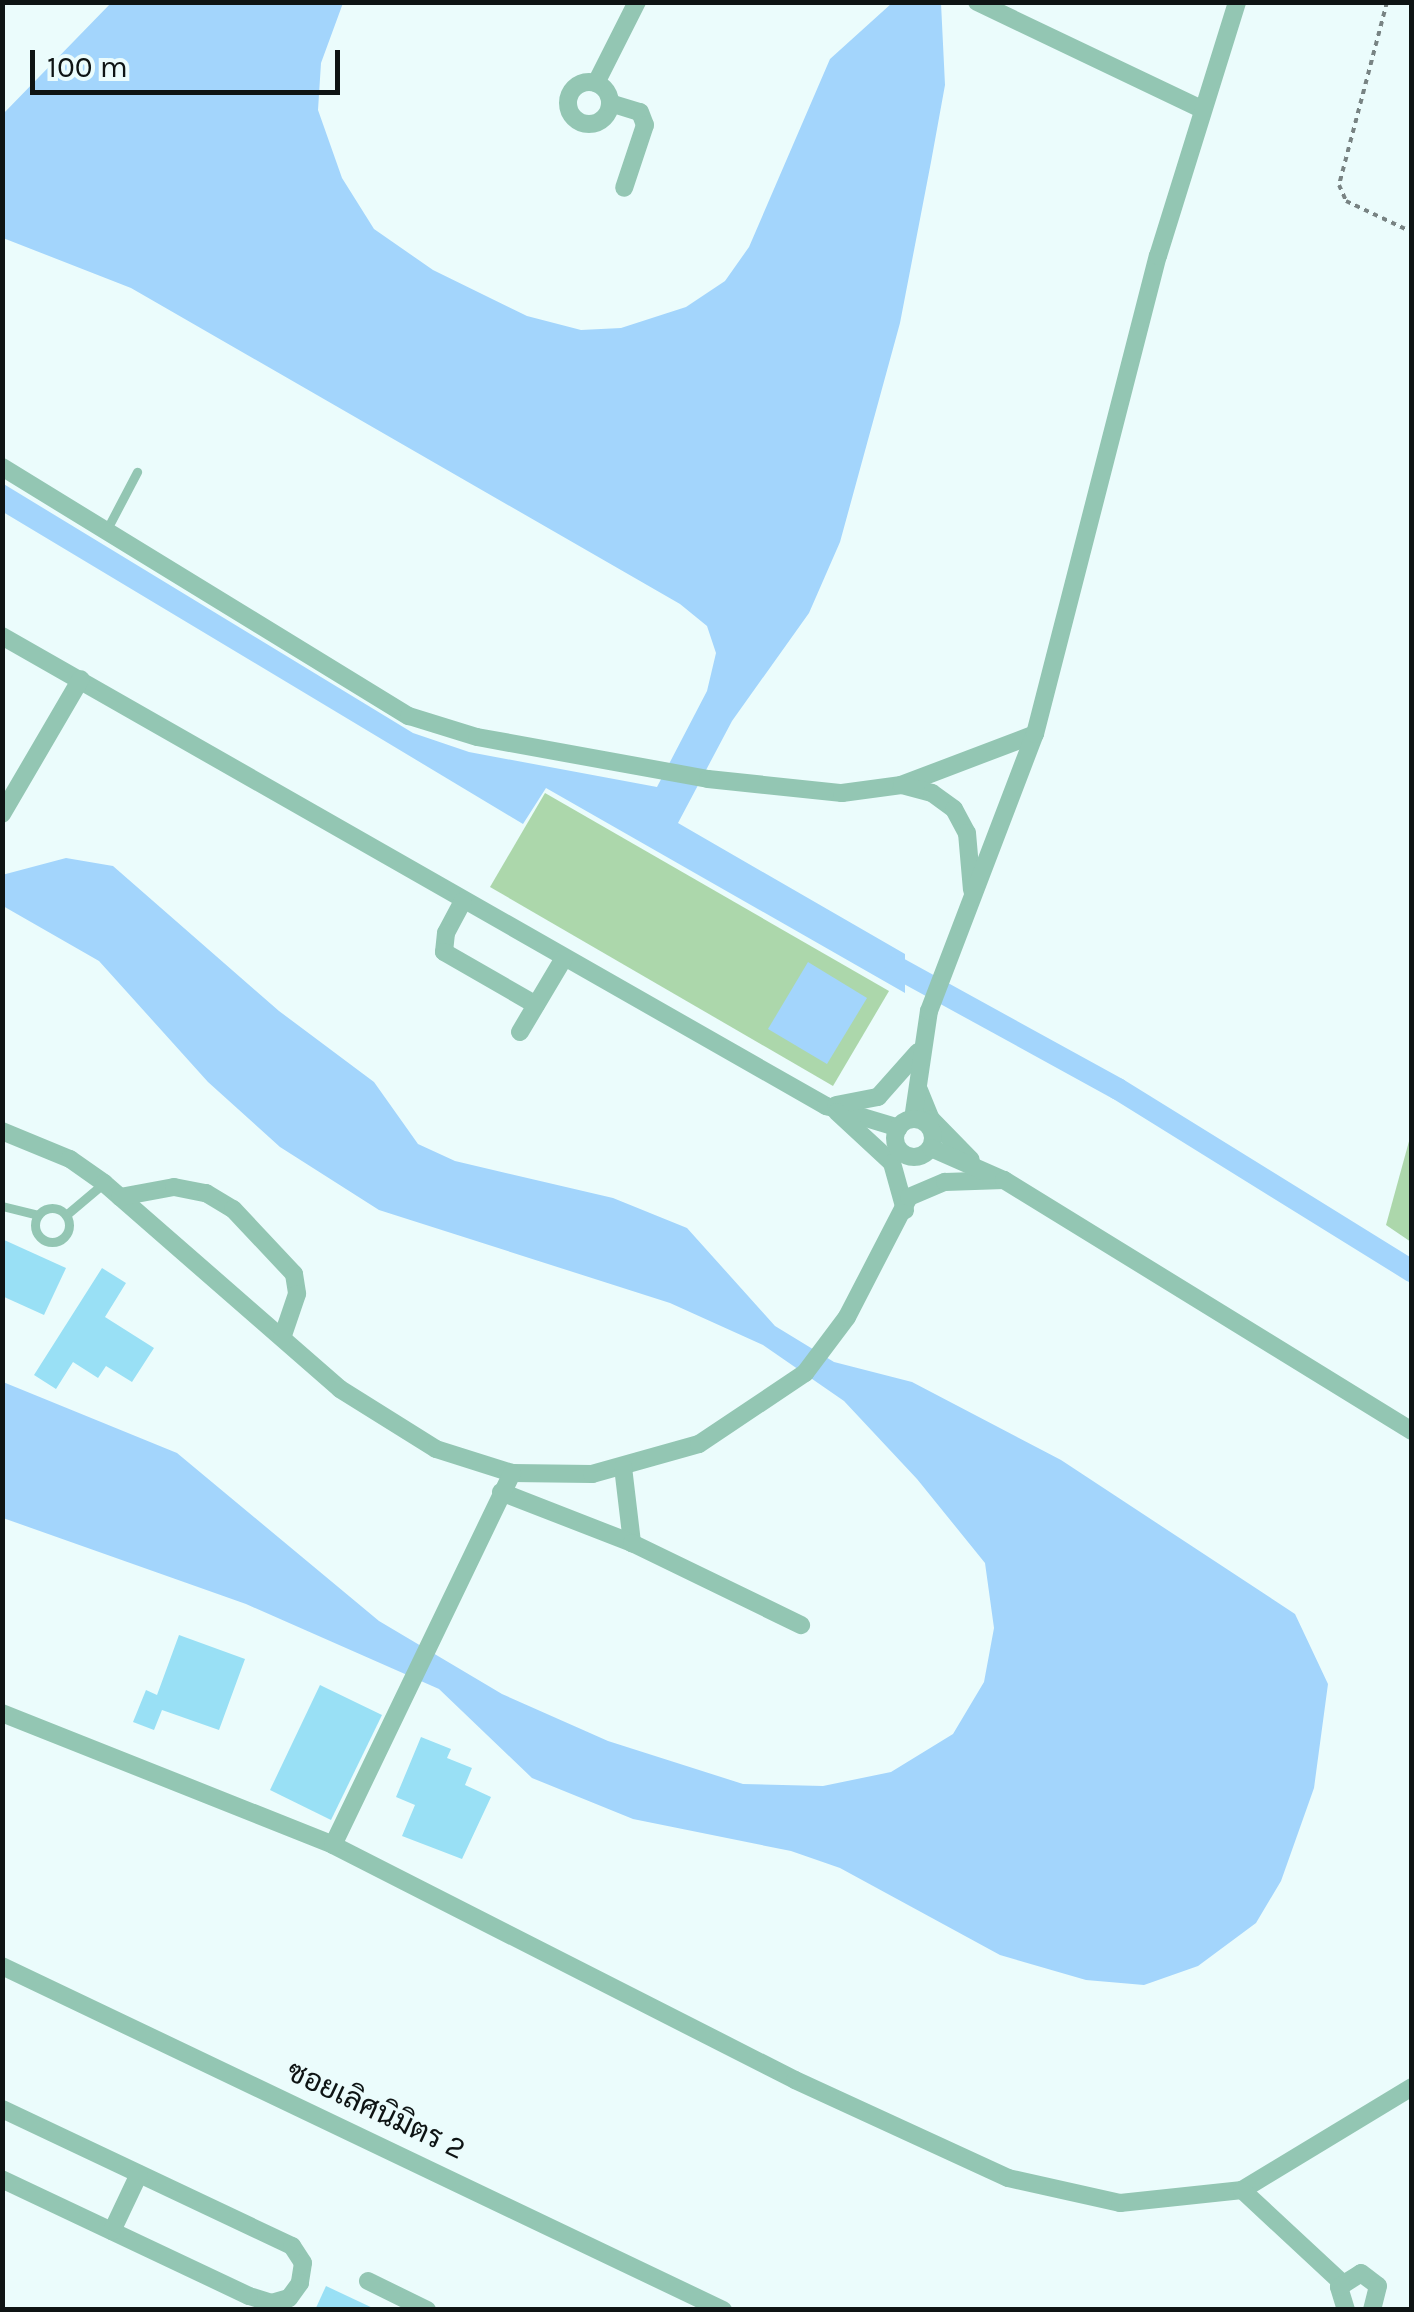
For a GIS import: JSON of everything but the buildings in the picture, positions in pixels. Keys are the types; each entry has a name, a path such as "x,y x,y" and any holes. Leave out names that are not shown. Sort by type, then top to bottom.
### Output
{"street":[{"path":"610,103 595,122 571,114 572,90 596,83 637,2"},
{"path":"977,2 1199,108"},
{"path":"1237,2 1199,108 1035,734 929,1011 906,1123 897,1146 980,1169 1004,1180 1412,1431"},
{"path":"596,83 610,103 640,112 644,125 624,188"},
{"path":"2,467 409,716 477,736 708,779 842,794 901,785 1035,734"},
{"path":"2,636 829,1107 892,1163 907,1204"},
{"path":"2,814 81,679"},
{"path":"901,785 932,793 954,808 967,832 972,896"},
{"path":"463,902 446,933 444,952 536,1005"},
{"path":"520,1032 564,958"},
{"path":"829,1107 878,1097 918,1059"},
{"path":"918,1059 924,1109 980,1169"},
{"path":"2,1131 70,1159 104,1183 282,1338 390,1423 436,1449 512,1473 623,1468 699,1444 797,1379 847,1317 907,1204 932,1131 829,1107"},
{"path":"907,1204 944,1182 1004,1180"},
{"path":"120,1197 174,1186 206,1193 233,1209 298,1283 282,1338"},
{"path":"623,1468 632,1543"},
{"path":"333,1846 406,1694 425,1645 512,1473"},
{"path":"501,1492 632,1543 801,1625"},
{"path":"2,1712 333,1846 811,2088 1008,2178 1120,2203 1242,2190 1410,2093"},
{"name":"ซอยเลิศนิมิตร 2","path":"2,1966 723,2310"},
{"path":"2,2109 292,2246 303,2264 300,2283 289,2298 272,2302 2,2179"},
{"path":"112,2232 139,2174"},
{"path":"1242,2190 1341,2282"},
{"path":"1346,2310 1338,2298 1341,2282 1355,2273 1372,2277 1380,2291 1372,2310"},
{"path":"368,2281 427,2310"}],"lane":[{"path":"106,532 137,472"},
{"path":"38,1215 36,1232 50,1242 66,1235 66,1215 104,1183"},
{"path":"2,1206 38,1215 54,1208 66,1215"}],"path":[{"path":"1387,2 1339,185 1346,201 1412,232"}],"green space":[{"path":"545,793 889,991 833,1086 490,887"},
{"path":"1411,1134 1411,1242 1386,1225"}],"water":[{"path":"111,3 343,3 321,63 318,110 342,178 374,229 433,270 527,316 581,330 621,328 686,307 725,281 749,247 830,59 892,3 941,3 945,85 931,162 900,323 840,542 809,613 732,721 678,823 905,954 905,993 546,788 523,824 3,512 2,483 413,733 469,752 657,787 707,691 716,653 707,626 680,604 131,288 3,238 3,114"},
{"path":"66,858 113,866 279,1011 374,1082 418,1144 455,1161 613,1198 687,1228 775,1326 834,1362 912,1382 1061,1460 1295,1614 1328,1684 1314,1788 1281,1881 1256,1923 1198,1966 1144,1985 1086,1980 1000,1955 840,1868 791,1851 633,1819 532,1778 439,1689 246,1604 3,1518 3,1382 177,1453 379,1621 502,1694 608,1741 743,1784 823,1786 891,1772 953,1734 984,1682 994,1628 985,1563 917,1479 844,1401 763,1345 670,1303 379,1210 280,1147 208,1082 99,961 3,906 2,875"},
{"path":"808,962 867,998 827,1064 768,1029"}],"waterway":[{"path":"896,967 1118,1089 1412,1271"}]}
